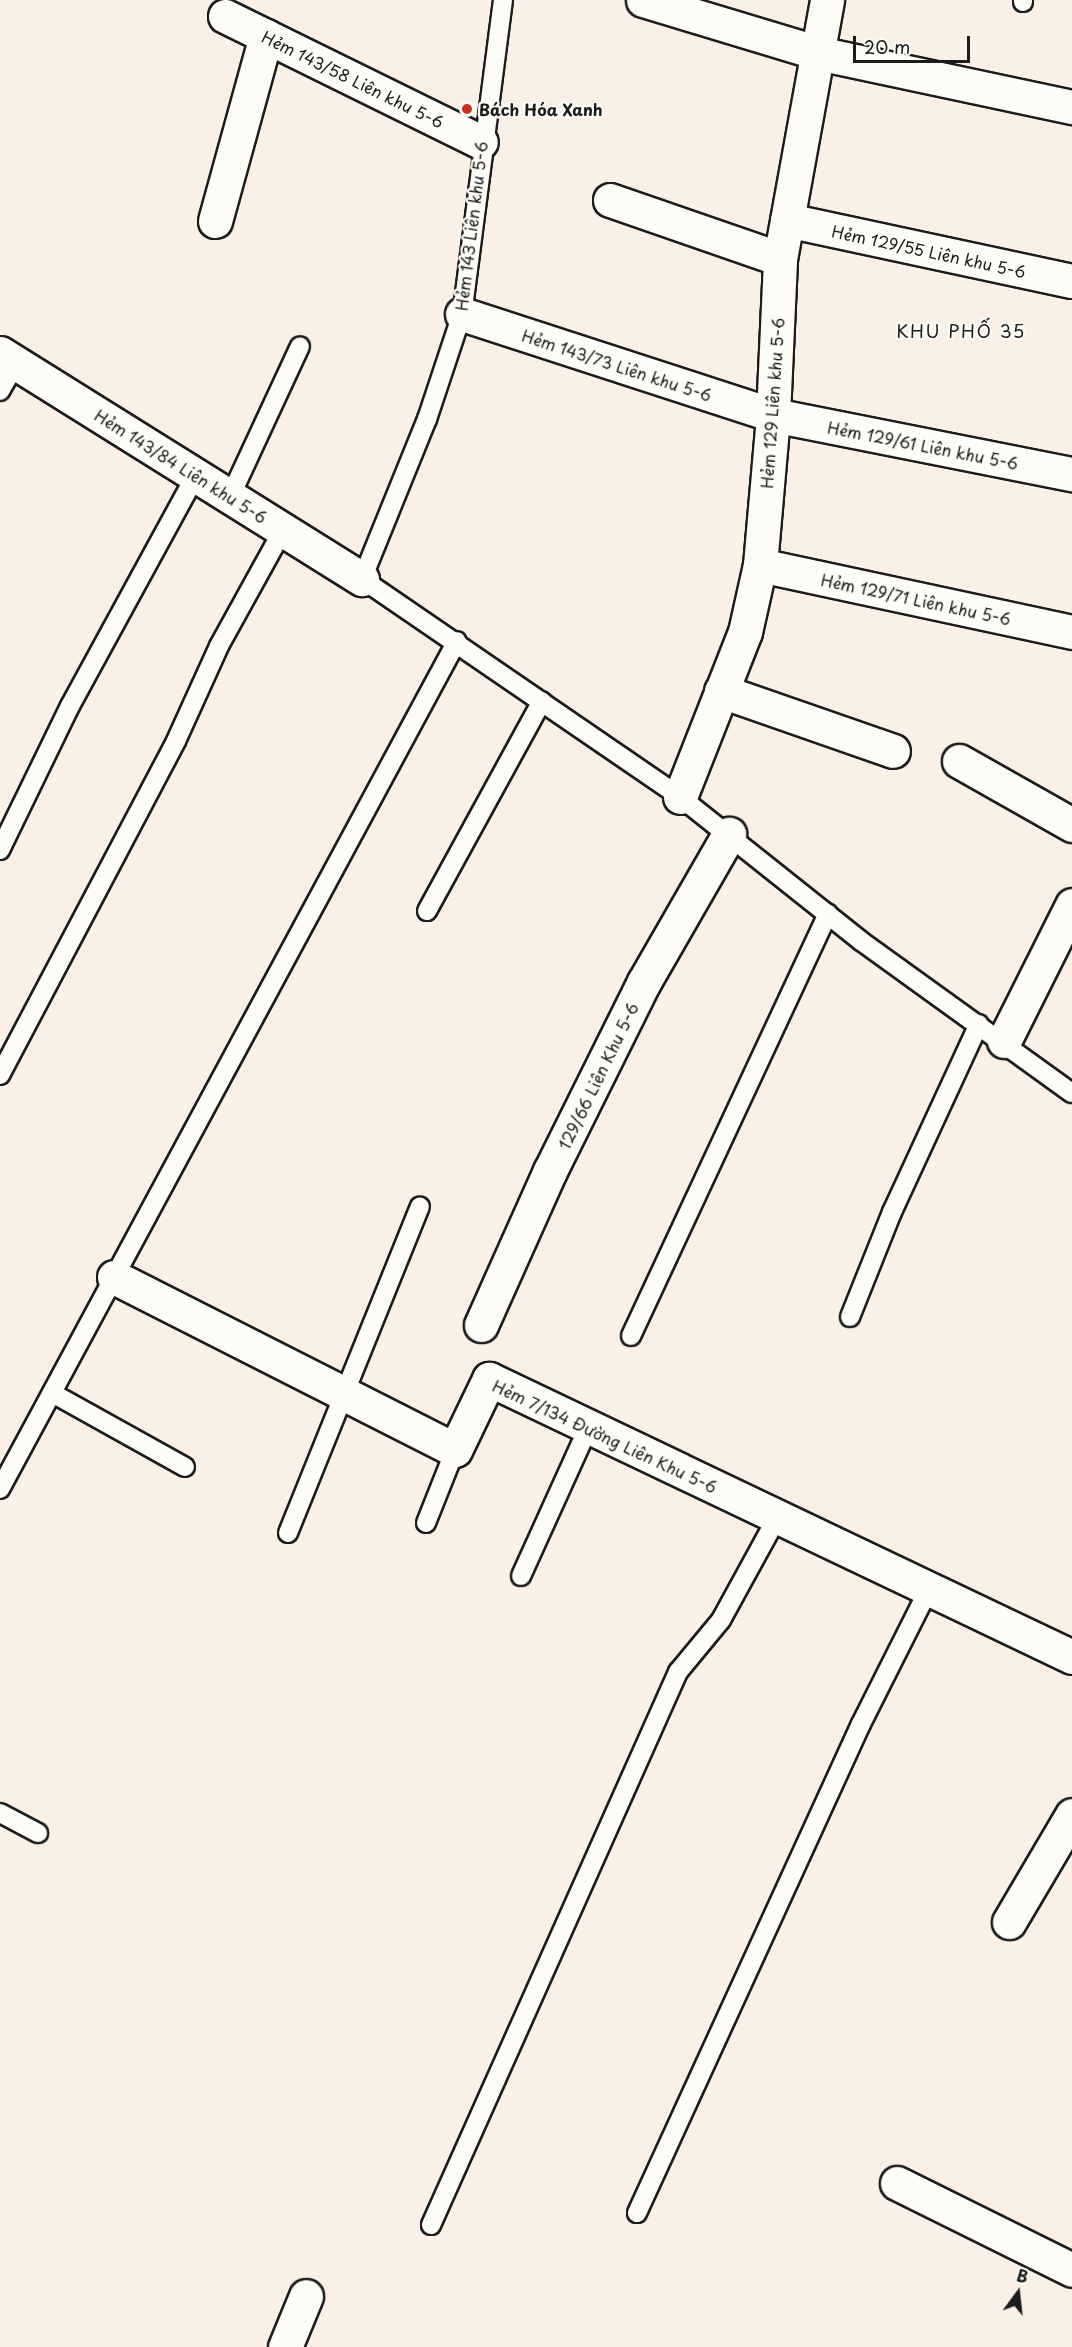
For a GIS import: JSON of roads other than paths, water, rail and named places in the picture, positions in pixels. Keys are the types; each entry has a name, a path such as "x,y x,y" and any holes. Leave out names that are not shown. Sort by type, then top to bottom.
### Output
{"street":[{"path":"643,0 818,53 1072,107"},
{"name":"Hẻm 129 Liên khu 5-6","path":"680,797 745,632 759,565 773,415 780,259 827,0"},
{"name":"Hẻm 143/58 Liên khu 5-6","path":"225,16 481,142"},
{"path":"215,221 267,36"},
{"path":"610,200 780,259"},
{"name":"Hẻm 129/55 Liên khu 5-6","path":"787,220 1072,281"},
{"name":"Hẻm 143/73 Liên khu 5-6","path":"462,314 773,415"},
{"name":"Hẻm 143/84 Liên khu 5-6","path":"8,358 362,579"},
{"name":"Hẻm 129/61 Liên khu 5-6","path":"773,415 1072,474"},
{"name":"Hẻm 129/71 Liên khu 5-6","path":"759,565 1072,632"},
{"path":"720,691 893,751"},
{"path":"960,761 1072,825"},
{"name":"129/66 Liên Khu 5-6","path":"481,1325 555,1163 644,982 729,834"},
{"path":"991,1033 1072,906"},
{"path":"114,1277 455,1450"},
{"name":"Hẻm 7/134 Đường Liên Khu 5-6","path":"455,1450 489,1378 1072,1657"},
{"path":"1009,1922 1072,1815"},
{"path":"897,2183 1072,2270"},
{"path":"285,2347 306,2296"}],"lane":[{"name":"Hẻm 143 Liên khu 5-6","path":"362,579 427,419 462,314 481,142 503,0"},
{"path":"230,497 300,346"},
{"path":"0,391 8,358"},
{"path":"0,849 70,706 196,475"},
{"path":"0,1076 176,741 219,646 284,530"},
{"path":"362,579 457,641 680,797 828,914 1072,1094"},
{"path":"0,1489 457,641"},
{"path":"427,911 542,701"},
{"path":"631,1336 828,914"},
{"path":"850,1317 892,1212 991,1033"},
{"path":"288,1533 333,1428 342,1393 420,1207"},
{"path":"52,1393 185,1467"},
{"path":"521,1576 589,1426"},
{"path":"426,1522 455,1450"},
{"path":"431,2225 678,1672 721,1620 778,1516"},
{"path":"637,2213 852,1745 929,1589"},
{"path":"0,1813 38,1833"}],"place":[{"name":"Bách Hóa Xanh","path":"467,109"}],"district":[{"name":"KHU PHỐ 35","path":"961,331"}]}
